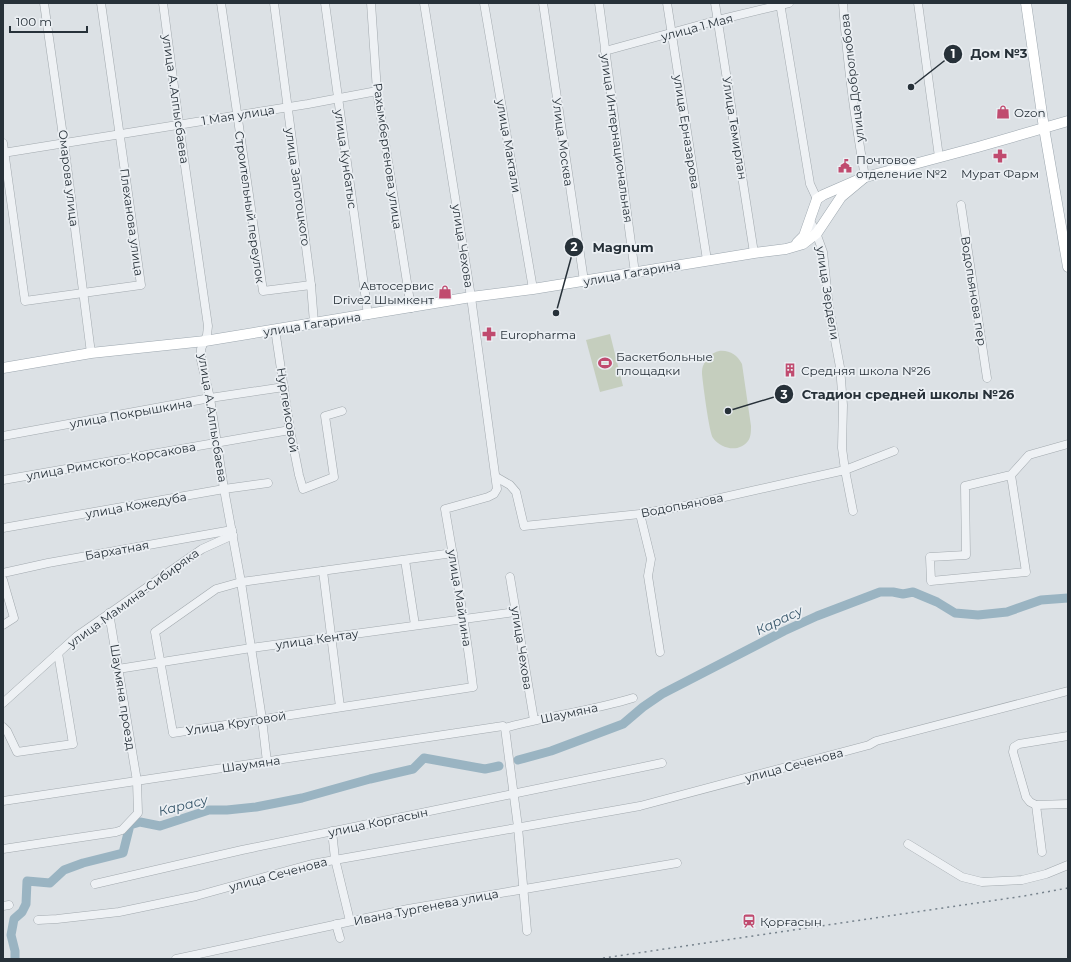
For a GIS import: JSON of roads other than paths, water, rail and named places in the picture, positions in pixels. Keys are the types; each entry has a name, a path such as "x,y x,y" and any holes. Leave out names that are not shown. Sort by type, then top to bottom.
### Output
{"main road":[{"path":"1026,3 1044,128 1068,264"},
{"name":"улица Гагарина","path":"786,249 801,240 804,236 817,199 839,193 865,178 1068,121"},
{"name":"улица Гагарина","path":"3,368 91,353 205,341 471,297 533,289 707,260 786,249 803,244 817,233 827,218 839,193"},
{"path":"814,209 820,216 827,218"}],"street":[{"name":"Омарова улица","path":"44,3 91,353"},
{"name":"Плеханова улица","path":"3,143 24,301 140,285 101,3"},
{"name":"улица А.Алпысбаева","path":"163,3 208,326 207,335 201,350 201,360 210,398 224,489 241,582 267,762"},
{"name":"Строительный переулок","path":"221,3 263,291 311,285"},
{"name":"улица Запотоцкого","path":"274,3 311,285 314,323"},
{"name":"улица Кунбатыс","path":"325,3 368,315"},
{"name":"Рахымбергенова улица","path":"371,3 377,91 411,308"},
{"name":"улица Чехова","path":"424,3 471,297 497,489 494,494 488,497 445,508"},
{"name":"улица Мактали","path":"484,3 533,289"},
{"name":"Улица Москва","path":"543,3 584,281"},
{"name":"улица Интернациональная","path":"599,3 635,273"},
{"name":"улица Ерназарова","path":"666,3 707,260"},
{"name":"Улица Темирлан","path":"715,3 754,253"},
{"name":"улица 1 Мая","path":"605,52 718,20 789,3"},
{"name":"улица Добролюбова","path":"843,3 848,61 865,178"},
{"path":"918,3 939,157"},
{"path":"781,4 810,184 817,199"},
{"name":"1 Мая улица","path":"4,152 287,108 377,91"},
{"name":"Водопьянова пер","path":"961,205 987,378"},
{"name":"улица Зердели","path":"810,221 817,233 824,252 829,308 840,367 843,405 842,448 853,511"},
{"name":"Нурпеисовой","path":"275,329 290,430 303,490 334,477 325,416 342,410"},
{"name":"улица Покрышкина","path":"3,436 210,398 284,387"},
{"name":"улица Римского-Корсакова","path":"3,480 290,430"},
{"path":"1011,474 1026,572 931,581 930,557 966,555 965,486 1011,474 1029,455 1068,444"},
{"name":"Водопьянова","path":"496,477 510,485 516,492 524,526 640,514 690,505 845,470 894,451"},
{"name":"улица Кожедуба","path":"3,528 224,489 268,483"},
{"name":"улица Майлина","path":"445,508 464,618 473,687"},
{"path":"640,514 651,559 648,576 660,652"},
{"name":"Бархатная","path":"3,573 48,563 232,532"},
{"name":"улица Мамина-Сибиряка","path":"3,703 77,636 202,549 232,532"},
{"name":"Улица Круговой","path":"453,553 241,582 216,590 155,632 173,733 473,687"},
{"path":"405,560 415,625"},
{"path":"323,571 340,707"},
{"name":"улица Чехова","path":"510,577 534,720"},
{"path":"3,580 14,618 3,625"},
{"name":"улица Кентау","path":"118,669 251,648 516,612"},
{"name":"Шаумяна проезд","path":"3,849 116,832 122,830 138,813 137,781 109,614"},
{"path":"3,727 7,731 17,752 73,744 58,653"},
{"name":"улица Сеченова","path":"38,920 119,912 196,896 335,859 640,806 870,745 876,741 1068,691"},
{"name":"Шаумяна","path":"3,801 502,727 633,698"},
{"path":"502,727 514,794 527,931"},
{"path":"1068,736 1020,744 1014,747 1013,752 1026,797 1030,802 1036,805 1068,804"},
{"name":"улица Коргасын","path":"95,884 242,850 662,763"},
{"path":"1036,805 1042,852"},
{"path":"332,832 335,859 350,921"},
{"path":"908,844 962,877 982,882 1022,880 1046,874 1068,865"},
{"name":"Ивана Тургенева улица","path":"176,959 408,909 523,888 677,863"},
{"path":"336,924 340,938"}],"waterway":[{"name":"Карасу","path":"518,760 551,751 623,724 643,707 662,694 784,631 817,616 880,592 903,594 913,592 937,602 955,613 978,615 1007,612 1041,600 1068,598"},
{"name":"Карасу","path":"15,959 15,951 11,935 14,919 22,912 26,904 27,881 50,883 64,870 83,863 123,853 130,825 140,822 160,826 209,810 256,807 302,798 413,769 424,758 485,769 499,766"}],"railway":[{"path":"597,959 1024,896 1068,888"}],"place":[{"name":"Дом №3","path":"911,87"},
{"name":"Ozon","path":"1003,112"},
{"name":"Мурат Фарм","path":"1000,156"},
{"name":"Почтовое отделение №2","path":"845,166"},
{"name":"Автосервис Drive2 Шымкент","path":"445,292"},
{"name":"Magnum","path":"556,313"},
{"name":"Europharma","path":"489,334"},
{"name":"Баскетбольные площадки","path":"605,363"},
{"name":"Средняя школа №26","path":"790,370"},
{"name":"Стадион средней школы №26","path":"728,411"},
{"name":"Қорғасын","path":"749,921"}]}
